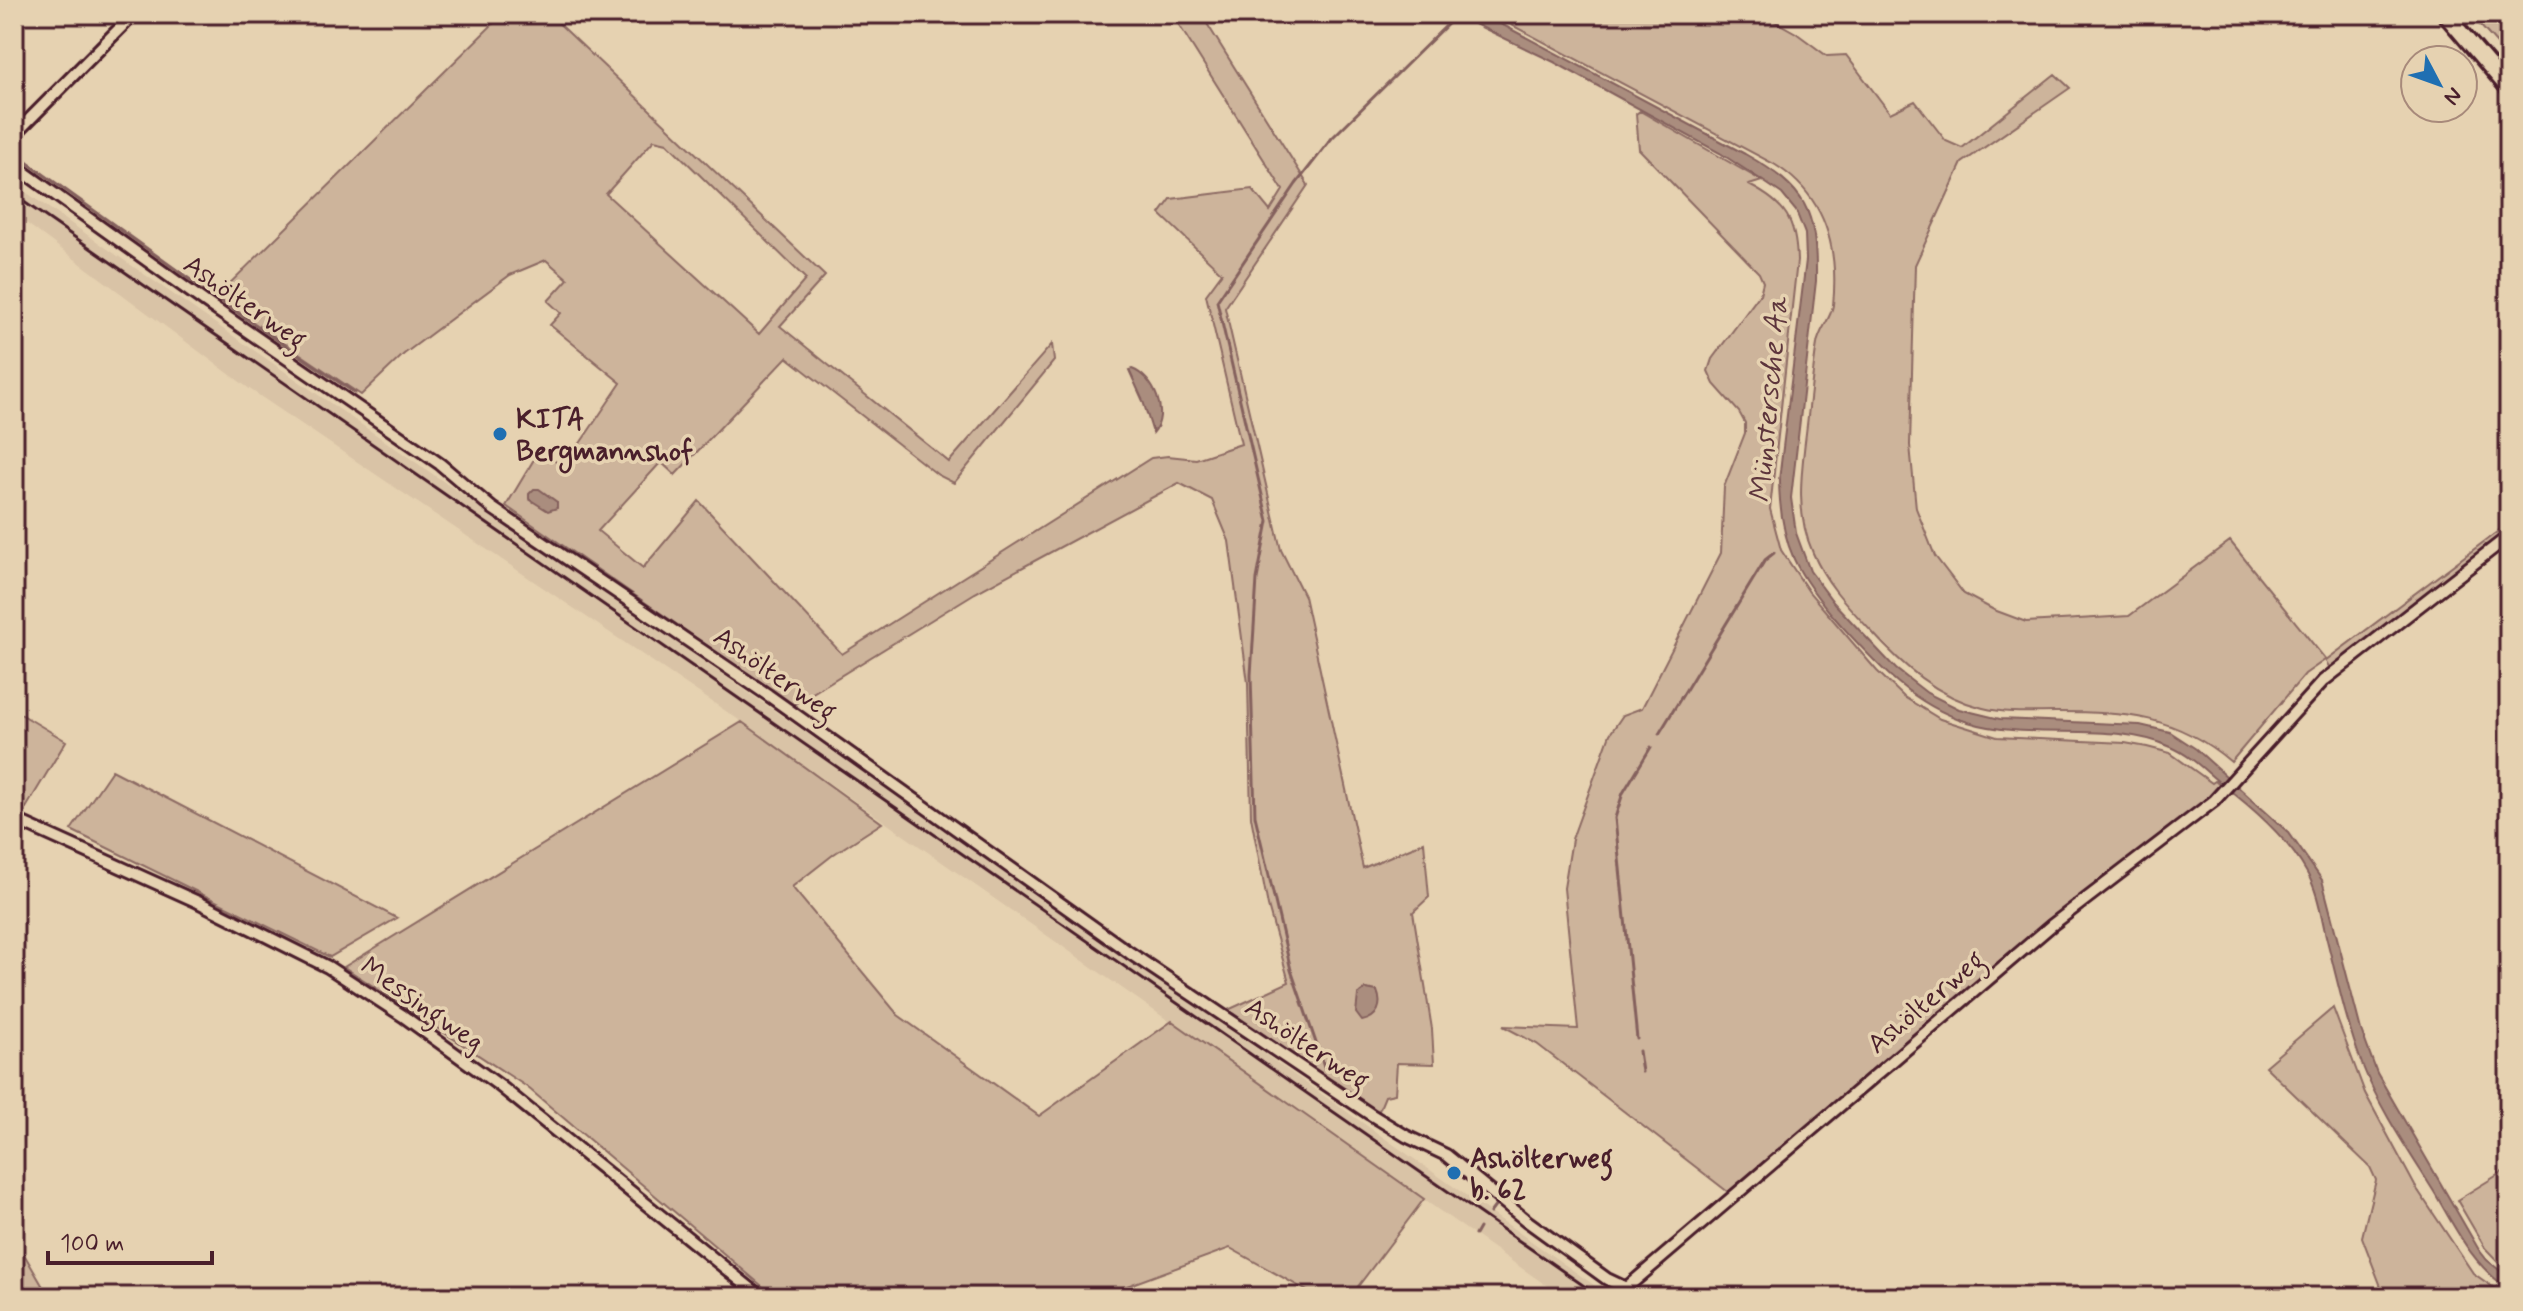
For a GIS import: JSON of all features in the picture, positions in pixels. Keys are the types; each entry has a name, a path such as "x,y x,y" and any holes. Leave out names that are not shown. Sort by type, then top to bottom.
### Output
{"main road":[{"path":"2445,14 2509,89"}],"street":[{"path":"14,135 134,14"},
{"name":"Ashölterweg","path":"14,165 205,302 440,464 492,508 768,695 1130,953 1370,1114 1446,1155 1527,1221 1607,1279 1626,1288 2028,945 2220,796 2323,681 2509,536"},
{"name":"Messingweg","path":"14,819 198,902 328,967 500,1086 761,1297"},
{"path":"1626,1288 1635,1297"}],"shaded area":[{"path":"503,14 549,14 825,276 780,326 949,462 1052,344 1054,361 954,483 938,475 787,357 675,475 661,462 598,531 643,568 699,501 842,654 1151,458 1196,459 1241,444 1206,295 1222,273 1160,214 1171,199 1252,189 1270,211 1283,190 1172,14 1201,14 1308,185 1225,308 1281,550 1304,596 1363,868 1424,842 1429,897 1413,912 1432,1029 1434,1064 1397,1063 1395,1094 1385,1096 1378,1113 1228,1010 1289,982 1268,906 1251,817 1248,683 1229,541 1212,500 1179,483 975,593 793,705 506,506 539,451 564,467 621,383 550,325 561,313 548,301 568,279 546,260 510,275 404,354 361,395 216,297","holes":["654,140 667,143 806,279 759,334 606,194"]},
{"path":"1454,14 1478,14 1505,26 1745,154 1795,191 1810,219 1816,257 1816,281 1791,498 1796,533 1810,571 1834,603 1896,669 1927,693 1959,709 2000,719 2140,725 2170,732 2196,749 2289,833 2322,880 2361,1030 2377,1073 2479,1250 2509,1278 2509,1289 2486,1270 2467,1247 2378,1098 2351,1032 2314,888 2291,849 2270,825 2186,755 2148,739 2098,732 1993,728 1948,715 1913,695 1883,669 1841,625 1802,575 1787,542 1779,480 1806,260 1805,234 1796,211 1782,194 1720,153 1554,62"},
{"path":"1491,14 1762,14 1796,33 1827,56 1846,55 1890,113 1915,101 1946,141 1962,148 2055,74 2070,88 1962,163 1915,265 1910,445 1916,508 1935,556 1964,594 1994,610 2026,622 2129,616 2230,541 2326,660 2509,523 2509,529 2331,670 2325,660 2305,674 2231,762 2190,734 2149,719 2105,713 2001,711 1950,696 1908,667 1854,613 1824,575 1807,536 1801,503 1804,451 1817,344 1832,310 1834,284 1831,243 1817,207 1792,177 1774,164"},
{"path":"2470,14 2509,14 2509,58 2506,54"},
{"path":"1640,111 1762,181 1749,185 1772,199 1791,224 1797,261 1770,509 1781,550 1809,592 1877,671 1904,697 1940,719 1997,737 2125,743 2147,747 2170,753 2222,787 2208,801 2045,922 1728,1192 1537,1044 1503,1026 1578,1029 1564,888 1572,839 1610,734 1623,715 1642,708 1721,553 1724,487 1745,433 1745,423 1739,412 1714,384 1708,371 1712,359 1760,294 1763,282 1759,273 1639,149 1636,114"},
{"path":"14,184 831,750 1611,1297 1563,1297 742,722 251,390 14,214"},
{"path":"1129,370 1147,380 1157,397 1160,416 1153,433"},
{"path":"534,489 539,489 557,502 557,508 548,511 529,499"},
{"path":"14,710 66,741 26,808 14,802"},
{"path":"742,722 882,823 834,854 792,887 898,1015 1039,1116 1172,1021 1424,1199 1350,1297 1318,1297 1230,1248 1097,1297 775,1297 527,1087 344,967"},
{"path":"112,770 397,918 330,957 71,830"},
{"path":"1366,989 1377,991 1379,1006 1372,1017 1362,1021 1356,1013 1358,995"},
{"path":"2333,1008 2365,1093 2415,1186 2473,1273 2507,1297 2385,1297 2362,1237 2376,1180 2370,1167 2265,1066"},
{"path":"2509,1168 2509,1273 2485,1248 2457,1200"},
{"path":"14,1237 49,1297 14,1297"}],"waterway":[{"path":"1325,1069 1291,970 1255,816 1251,675 1257,579 1268,521 1217,301 1296,184 1332,138 1458,14"},
{"path":"14,153 206,291"},
{"path":"216,298 355,393"},
{"path":"1659,734 1765,560 1774,553"},
{"path":"1637,1039 1615,818 1623,793 1651,747"},
{"path":"1639,1051 1642,1072"},
{"path":"1490,1213 1496,1205"},
{"path":"1475,1235 1479,1228"}],"railway":[{"path":"14,195 1600,1297"}],"place":[{"name":"KITA Bergmannshof","path":"500,434"},
{"name":"Ashölterweg b. 62","path":"1454,1173"}],"water label":[{"name":"Münstersche Aa","path":"1768,400"}]}
